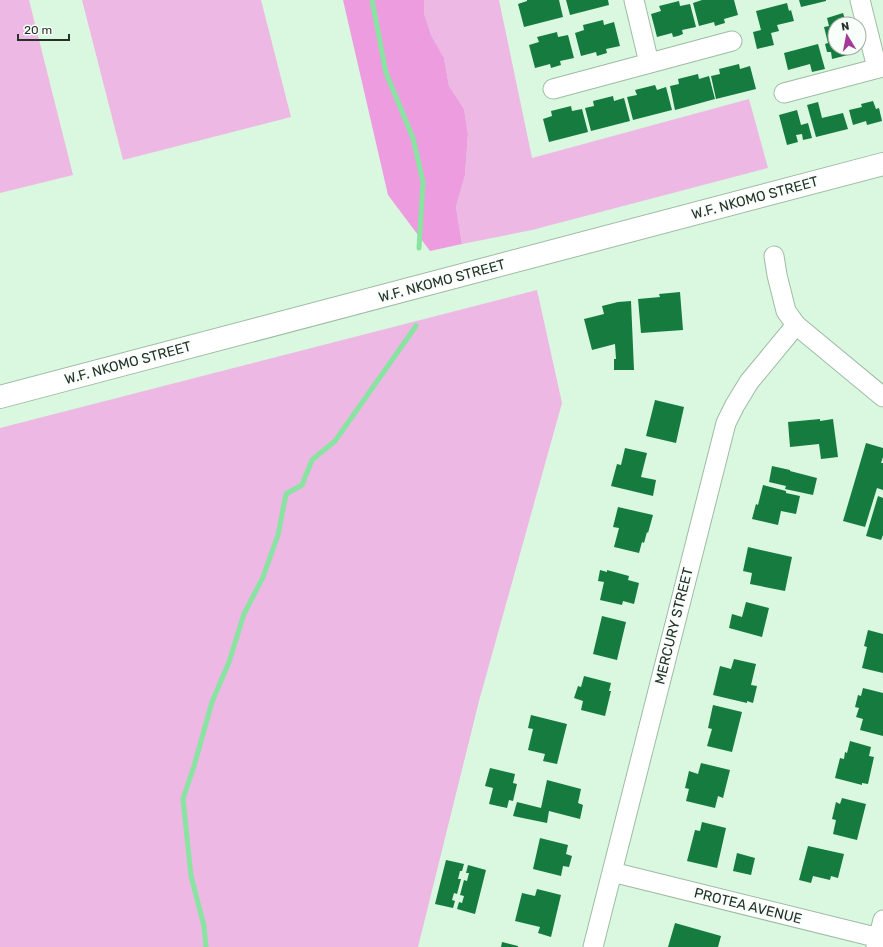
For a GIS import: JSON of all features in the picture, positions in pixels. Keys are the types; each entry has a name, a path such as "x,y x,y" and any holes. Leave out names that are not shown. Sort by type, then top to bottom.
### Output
{"main road":[{"name":"W.F. NKOMO STREET","path":"0,397 883,164"}],"street":[{"path":"634,0 649,63"},
{"path":"784,93 880,68 860,0"},
{"path":"553,89 732,41"},
{"path":"774,256 786,311 796,325 883,397"},
{"name":"MERCURY STREET","path":"593,947 726,423 749,382 796,325"},
{"name":"PROTEA AVENUE","path":"612,872 880,936"}],"shaded area":[{"path":"0,0 29,0 73,175 0,193"},
{"path":"82,0 261,0 291,117 123,160"},
{"path":"343,0 424,0 424,13 431,35 444,58 449,86 464,109 468,134 465,175 456,207 462,244 430,251 388,195"},
{"path":"424,0 499,0 532,158 749,99 768,168 532,230 462,244 456,207 465,175 468,134 464,109 449,86 444,58 431,35 424,13"},
{"path":"537,290 562,403 479,701 418,947 0,947 0,428"}],"building":[{"path":"527,0 559,0 563,17 524,27 518,4"},
{"path":"566,0 608,0 609,5 570,15"},
{"path":"702,0 734,0 738,15 724,19 725,23 715,26 714,22 699,26 693,3"},
{"path":"799,0 826,0 826,1 801,7"},
{"path":"679,1 680,6 690,4 696,27 682,30 683,34 678,36 673,37 672,33 657,37 651,14 661,11 659,6"},
{"path":"787,3 794,21 777,25 779,31 771,33 774,45 757,49 753,32 761,30 756,11"},
{"path":"843,13 844,16 833,16"},
{"path":"603,20 604,25 614,22 620,46 606,49 607,53 597,56 596,52 581,56 575,33 584,30 583,25"},
{"path":"827,26 827,39 824,27"},
{"path":"557,32 558,37 568,35 574,58 560,61 561,65 551,68 550,64 535,68 529,45 539,42 537,37"},
{"path":"818,44 825,69 812,72 810,64 788,70 784,53"},
{"path":"832,56 844,56 832,59"},
{"path":"739,64 740,69 750,66 756,89 716,99 711,76 720,74 719,69"},
{"path":"698,74 699,79 709,76 715,99 675,110 670,86 679,84 678,79"},
{"path":"655,85 657,90 666,87 672,110 633,120 627,97 637,95 635,90"},
{"path":"613,96 614,101 624,98 630,121 591,131 585,108 594,106 593,101"},
{"path":"873,101 876,109 879,108 882,121 867,125 866,121 853,125 849,110 862,107 861,104"},
{"path":"818,102 822,118 843,113 848,129 816,137 807,105"},
{"path":"571,106 572,111 582,109 588,132 549,142 543,119 552,116 551,111"},
{"path":"797,110 801,125 808,123 812,138 803,140 802,134 796,135 798,142 787,145 779,115"},
{"path":"680,292 683,330 641,333 638,299 660,297 659,294"},
{"path":"631,301 634,370 614,370 614,359 616,359 615,344 592,350 584,319 604,314 602,306 618,302"},
{"path":"655,400 684,407 676,443 646,436"},
{"path":"820,419 820,421 833,419 838,457 821,459 819,444 790,447 788,422"},
{"path":"866,443 883,448 881,463 883,463 883,490 877,488 865,527 843,521"},
{"path":"625,448 647,453 641,477 656,480 653,496 611,486 617,464 621,465"},
{"path":"772,466 817,478 813,495 785,489 786,486 769,482"},
{"path":"763,485 800,496 796,514 781,511 778,525 752,519 756,504 758,505"},
{"path":"878,496 883,498 883,535 881,540 866,536"},
{"path":"618,507 653,515 648,533 647,532 644,543 642,542 639,553 614,547 619,528 613,527"},
{"path":"748,547 792,557 785,591 750,584 752,573 743,571"},
{"path":"600,570 607,572 607,570 629,576 628,580 639,583 634,604 623,601 622,605 600,600 604,582 598,581"},
{"path":"746,602 769,608 762,637 729,628 732,614 742,617"},
{"path":"602,616 626,622 617,660 593,654"},
{"path":"868,630 883,634 883,673 862,668 867,647 864,646"},
{"path":"734,659 756,664 751,685 757,686 753,703 713,695 720,666 731,669"},
{"path":"584,676 611,683 609,691 611,691 605,716 581,710 583,701 574,698 578,686 581,687"},
{"path":"863,688 883,693 883,736 860,730 863,719 856,717 859,708 855,707 858,695 861,696"},
{"path":"713,705 742,712 732,752 707,746 712,729 708,728"},
{"path":"531,715 567,724 557,764 543,761 545,754 528,750 533,729 528,728"},
{"path":"850,741 871,747 869,756 874,757 868,784 862,783 862,785 835,778 840,758 844,759 845,752 847,753"},
{"path":"701,763 730,770 723,798 718,796 715,808 686,801 689,789 685,788 689,771 698,774"},
{"path":"490,768 515,774 513,783 517,784 513,801 509,800 507,808 489,804 493,788 485,786"},
{"path":"547,780 581,789 578,803 583,805 580,819 549,811 547,823 513,816 517,802 541,808"},
{"path":"842,798 866,804 857,840 833,834 836,820 832,819 836,802 840,804"},
{"path":"702,822 726,828 717,868 687,861 695,830 700,831"},
{"path":"540,838 568,845 566,854 572,856 569,867 563,866 561,876 533,869"},
{"path":"808,846 844,854 838,878 831,876 830,880 813,876 811,883 799,880"},
{"path":"737,853 755,858 751,875 733,871"},
{"path":"446,860 464,864 458,879 461,879 457,894 454,893 452,900 455,901 453,908 435,904"},
{"path":"468,865 486,870 475,914 457,909 459,902 462,903 464,896 460,895 464,880 467,881 469,873 466,873"},
{"path":"537,889 561,895 551,937 538,933 540,927 515,921 522,893 535,896"},
{"path":"675,923 721,936 718,947 668,947"},
{"path":"502,942 518,946 518,947 501,947"}],"waterway":[{"path":"372,0 386,73 413,138 423,182 419,248"},
{"path":"206,947 204,926 191,876 183,799 212,702 229,662 244,614 263,577 278,535 286,494 302,485 312,460 335,441 416,326"}]}
